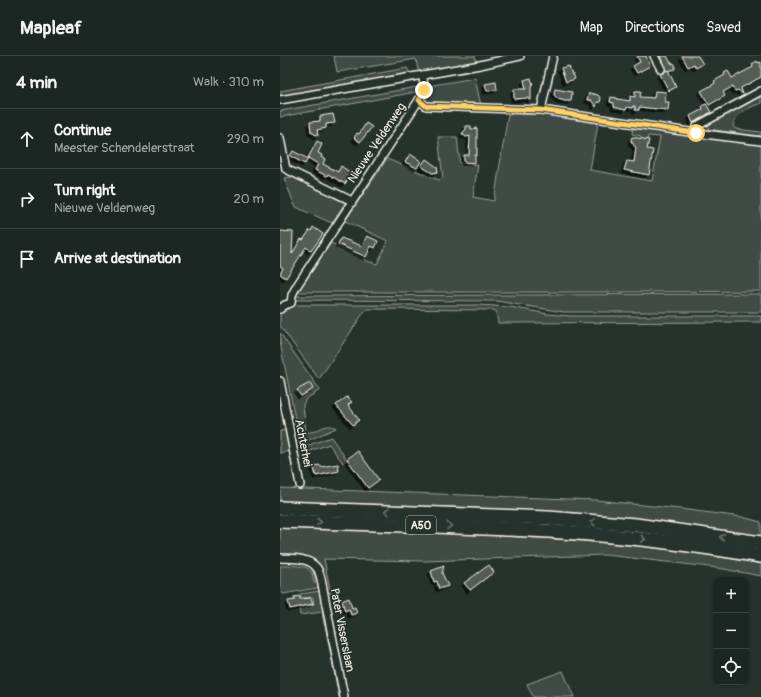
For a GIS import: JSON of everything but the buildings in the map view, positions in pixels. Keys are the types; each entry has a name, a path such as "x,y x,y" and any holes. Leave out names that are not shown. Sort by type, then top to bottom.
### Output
{"highway":[{"name":"A50","path":"280,508 555,519 651,527 761,543"},
{"name":"A50","path":"280,521 466,527 563,532 672,542 761,556"}],"street":[{"path":"280,100 480,65 520,56"},
{"path":"541,110 553,56"},
{"path":"654,56 661,69"},
{"name":"Nieuwe Veldenweg","path":"280,309 291,303 292,295 296,287 419,100 424,90 423,75"},
{"path":"696,133 697,126 761,91"},
{"path":"419,100 426,106 541,110 761,141"},
{"name":"Nieuwe Veldenweg","path":"280,138 286,168 352,201"},
{"name":"Achterhei","path":"280,381 300,486"},
{"name":"Pater Visserslaan","path":"280,558 301,559 310,562 316,567 321,579 344,697"}],"shaded area":[{"path":"334,56 475,56 477,63 422,72 418,70 416,59 337,72"},
{"path":"407,68 411,74 280,96 280,91"},
{"path":"475,78 481,106 425,103 429,90 433,85"},
{"path":"417,87 416,92 280,117 280,111"},
{"path":"761,96 761,103 740,113 737,116 733,126 736,129 761,132 761,136 708,129 709,124"},
{"path":"508,114 539,114 598,123 590,170 652,181 660,137 648,136 647,142 641,141 641,136 632,134 633,128 761,145 761,291 298,292 331,243 367,261 377,264 388,241 345,221 387,159 439,180 443,178 438,137 457,137 460,163 478,165 473,197 494,201"},
{"path":"292,177 345,203 332,223 295,206 284,178"},
{"path":"761,294 761,312 564,312 496,301 295,300 295,296"},
{"path":"479,305 510,307 548,314 570,316 761,316 761,322 498,323 496,311 493,310 366,309 319,379 280,326 280,313 290,306"},
{"path":"280,333 320,390 306,399 303,405 306,432 329,426 336,428 300,444 280,342"},
{"path":"288,430 292,451 280,453 280,431"},
{"path":"331,437 347,460 343,463 329,444 302,454 301,448"},
{"path":"280,488 595,500 742,517 761,522 761,537 664,522 524,510 280,501"},
{"path":"280,528 461,534 581,541 701,554 761,564 761,576 718,568 606,555 423,561 324,559 331,594 326,590 318,566 280,556"},
{"path":"280,560 304,561 314,569 321,586 283,594 280,587 280,566 302,566 310,570 314,583 316,583 312,569 308,565 300,562 280,562"},
{"path":"320,591 342,697 339,697 322,612 300,615 299,608 314,604 313,597 301,598 300,594"},
{"path":"563,671 574,697 533,697 527,684"}],"route":[{"path":"424,90 419,100 426,106 541,110 696,133"}]}
